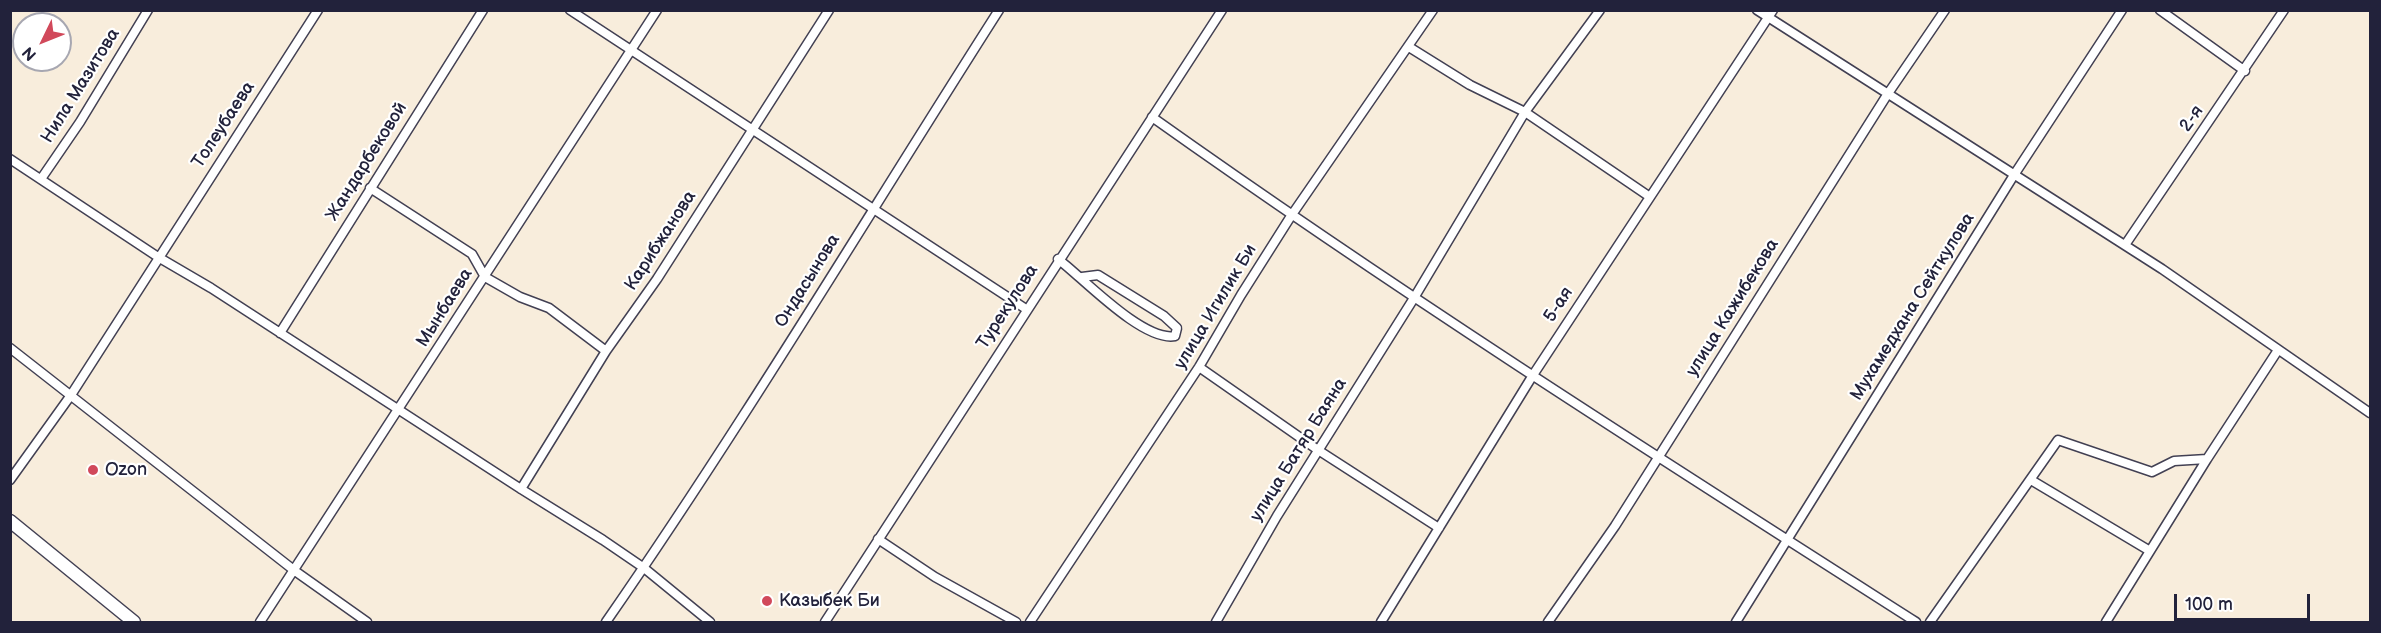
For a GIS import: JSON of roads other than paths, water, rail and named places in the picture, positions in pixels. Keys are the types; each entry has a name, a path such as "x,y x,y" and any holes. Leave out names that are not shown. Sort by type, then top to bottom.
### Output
{"main road":[{"path":"10,521 134,622"}],"street":[{"name":"Нила Мазитова","path":"41,179 80,122 148,10"},
{"name":"Толеубаева","path":"10,480 71,395 318,10"},
{"name":"Жандарбековой","path":"280,333 483,10"},
{"path":"570,10 1026,309"},
{"name":"Мынбаева","path":"260,622 657,10"},
{"name":"Карибжанова","path":"521,489 606,351 657,279 829,10"},
{"name":"Ондасынова","path":"606,622 731,437 872,208 999,10"},
{"name":"Турекулова","path":"825,622 1058,259 1222,10"},
{"name":"улица Игилик Би","path":"1030,622 1199,367 1291,216 1433,10"},
{"name":"улица Батяр Баяна","path":"1216,622 1318,450 1414,298 1525,112 1600,10"},
{"path":"1757,10 1771,14 1887,95 2125,245 2370,413"},
{"name":"улица Кажибекова","path":"1548,622 1658,456 1887,95 1945,10"},
{"name":"Мухамедхана Сейткулова","path":"1736,622 2014,175 2122,10"},
{"path":"2160,10 2245,71"},
{"name":"2-я","path":"2125,245 2245,71 2284,10"},
{"name":"5-ая","path":"1381,622 1533,375 1771,14"},
{"path":"1409,47 1470,85 1525,112 1650,197"},
{"path":"1152,117 1291,216 1414,298 1916,622"},
{"path":"10,159 158,257 644,568 710,622"},
{"path":"370,188 472,254 485,277 520,297 549,308 606,351"},
{"path":"1058,259 1082,277 1090,288 1134,321 1159,334 1175,336 1177,328 1164,316 1098,275 1082,277"},
{"path":"10,348 295,571 367,622"},
{"path":"2106,622 2278,350"},
{"path":"1199,367 1318,450 1439,528"},
{"path":"1930,622 2026,483 2031,480 2048,451 2058,440 2152,472 2174,461 2208,459"},
{"path":"2031,480 2150,551"},
{"path":"878,539 934,578 1016,622"}],"place":[{"name":"Ozon","path":"93,470"},
{"name":"Казыбек Би","path":"767,601"}]}
